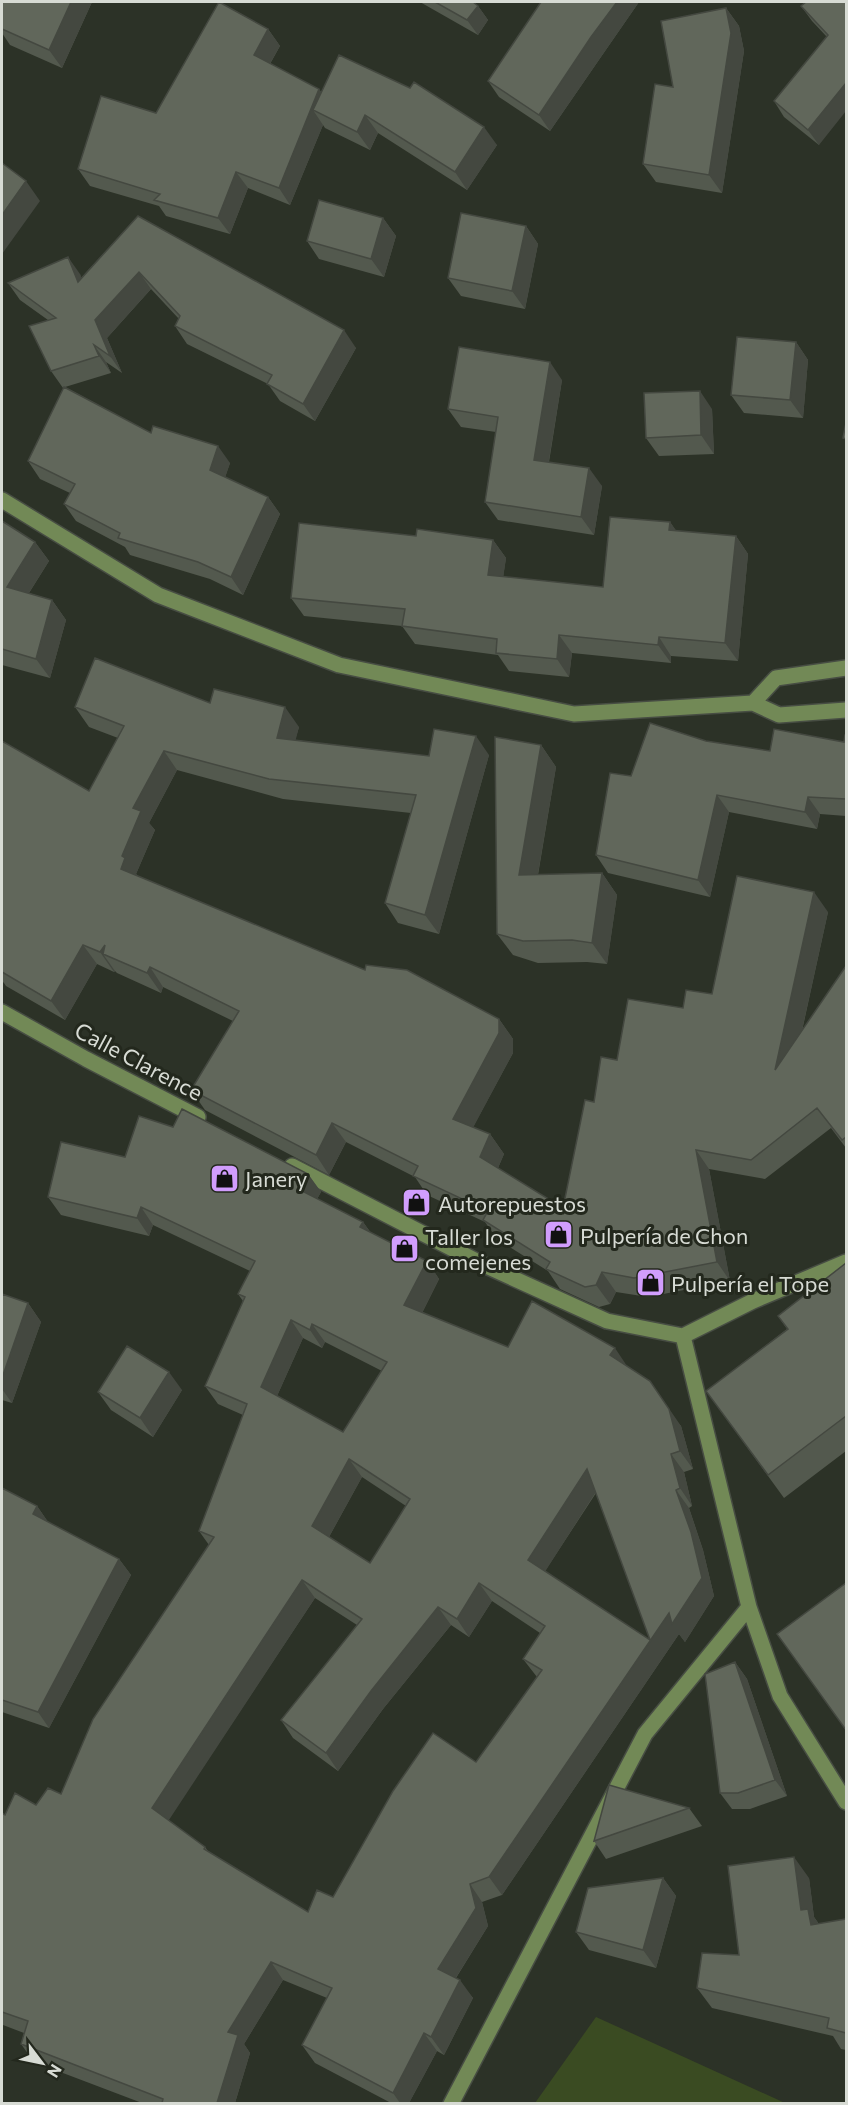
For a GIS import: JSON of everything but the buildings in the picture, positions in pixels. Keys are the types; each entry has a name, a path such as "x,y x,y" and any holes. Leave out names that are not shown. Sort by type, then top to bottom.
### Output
{"street":[{"path":"2,500 158,595 339,665 574,714 753,702 779,715 846,710"},
{"path":"753,702 776,678 846,668"},
{"name":"Calle Clarence","path":"2,1012 86,1059 212,1124"},
{"path":"275,1157 484,1265 607,1321 683,1336 753,1301 846,1262"},
{"path":"683,1336 749,1607 780,1696 846,1802"},
{"path":"450,2103 645,1734 749,1607"}],"green space":[{"path":"596,2017 785,2103 535,2103"}],"place":[{"name":"Janery","path":"224,1178"},
{"name":"Autorepuestos","path":"417,1203"},
{"name":"Pulpería de Chon","path":"559,1235"},
{"name":"Taller los comejenes","path":"404,1249"},
{"name":"Pulpería el Tope","path":"650,1283"}]}
